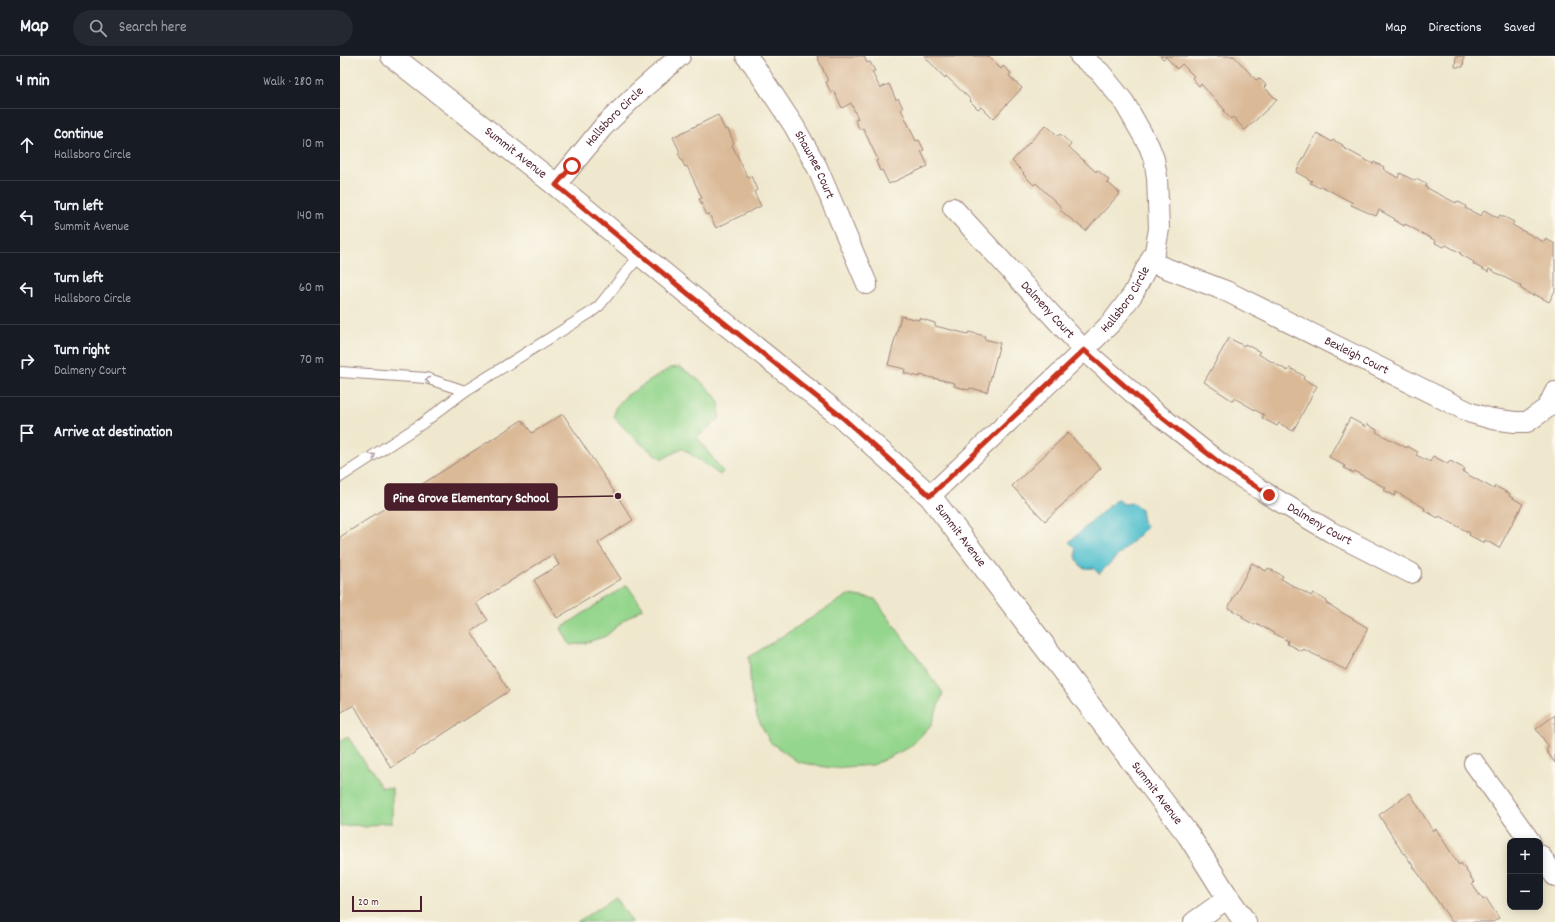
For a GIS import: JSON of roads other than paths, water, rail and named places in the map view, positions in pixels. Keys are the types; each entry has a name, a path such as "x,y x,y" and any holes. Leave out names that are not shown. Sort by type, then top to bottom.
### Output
{"street":[{"name":"Summit Avenue","path":"392,56 556,185 640,255 843,418 930,496 1189,836 1245,922"},
{"name":"Hallsboro Circle","path":"556,185 603,127 640,91 680,56"},
{"name":"Shawnee Court","path":"746,56 753,64 794,126 817,168 867,284"},
{"name":"Hallsboro Circle","path":"930,496 1112,322 1133,294 1155,251 1159,229 1157,177 1154,159 1149,146 1124,102 1100,72 1080,56"},
{"name":"Dalmeny Court","path":"953,208 1084,350 1150,408 1221,464 1269,495 1331,532 1411,572"},
{"name":"Bexleigh Court","path":"1150,262 1226,291 1471,414 1492,419 1527,422 1547,408 1555,392"},
{"path":"1474,763 1528,838"},
{"path":"1543,859 1555,876"},
{"path":"1194,922 1228,898"}],"lane":[{"path":"340,477 423,423 465,391 590,313 599,306 640,255"},
{"path":"340,372 426,378 465,391"}],"water":[{"path":"1118,498 1123,504 1133,503 1141,509 1143,522 1147,527 1099,574 1093,568 1088,569 1079,564 1076,557 1076,549 1069,542"}],"place":[{"name":"Pine Grove Elementary School","path":"618,496"}]}
